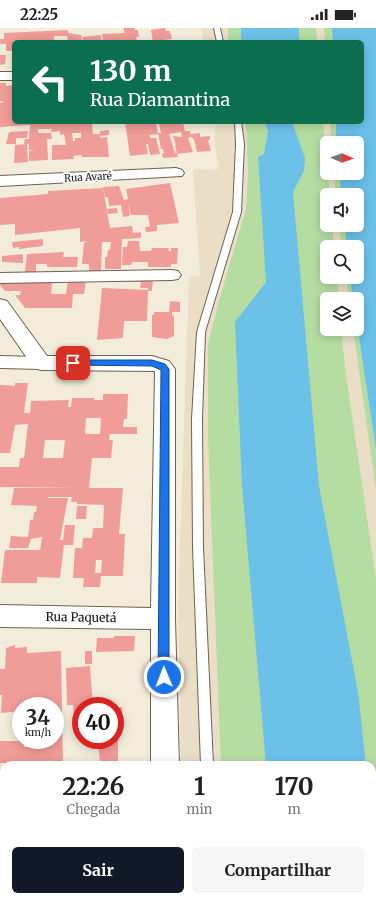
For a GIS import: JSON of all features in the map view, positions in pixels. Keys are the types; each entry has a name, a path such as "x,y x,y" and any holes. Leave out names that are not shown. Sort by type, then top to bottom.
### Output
{"street":[{"path":"0,76 12,76"},
{"name":"Rua Avaré","path":"0,181 176,173"},
{"path":"0,278 172,275"},
{"path":"0,305 41,363"},
{"path":"0,362 152,363 162,366 166,373 163,619 164,761"},
{"name":"Rua Paquetá","path":"0,616 163,619"}],"lane":[{"path":"217,28 220,40"},
{"path":"207,761 198,547 197,420 201,332 223,263 237,212 240,144 238,124"}],"shaded area":[{"path":"201,28 376,28 376,761 181,761 178,602 189,277 200,276 193,170 219,169 214,140 216,124 364,124 364,40 204,40"}],"green space":[{"path":"228,28 316,28 317,40 228,40"},
{"path":"324,28 376,28 376,490 354,336 364,336 364,292 348,292 347,284 364,284 364,240 341,240 340,232 364,232 364,188 335,188 335,180 364,180 364,136 331,136 330,124 364,124 364,40 325,40"},
{"path":"246,124 323,124 324,136 320,136 320,180 329,180 329,188 320,188 320,232 333,232 333,240 320,240 320,284 338,284 338,292 320,292 320,336 342,336 346,375 376,579 376,761 221,761 208,438 208,344 246,209 248,171"}],"water":[{"path":"241,28 299,28 299,40 241,40"},
{"path":"332,28 376,28 376,449 359,336 364,336 364,292 352,292 351,284 364,284 364,240 346,240 346,232 364,232 364,188 341,188 340,180 364,180 364,136 336,136 336,124 364,124 364,40 333,40"},
{"path":"266,124 293,124 305,158 304,171 293,192 319,486 358,692 366,761 266,761 242,486 235,322 266,282 258,157 264,154 268,131"}],"building":[{"path":"123,28 135,28 135,30 138,30 139,37 136,37 137,40 103,40 102,34 125,33"},
{"path":"165,28 166,31 170,31 172,39 153,40 151,30"},
{"path":"68,30 68,33 81,35 82,40 68,40 67,36 54,36 54,40 12,40 12,51 6,51 6,44 0,44 0,39 4,39 4,33"},
{"path":"101,35 102,40 83,40 82,37"},
{"path":"0,55 6,55 5,64 0,65"},
{"path":"0,83 6,83 6,86 12,85 12,124 92,124 93,134 100,134 100,131 109,130 109,135 100,136 101,138 107,137 109,157 82,157 82,155 73,156 74,159 52,160 52,145 66,145 64,134 60,135 60,131 51,132 52,129 38,129 38,133 51,133 52,139 47,139 48,160 29,161 29,151 35,150 29,150 29,144 24,144 25,139 29,139 30,125 0,127 0,103 4,102 0,101","holes":["72,133 81,133 81,138 75,138 75,141 73,141"]},
{"path":"125,124 156,124 158,134 150,135 150,138 156,138 160,154 150,155 148,144 146,144 148,154 130,156"},
{"path":"159,124 183,124 185,131 190,131 190,134 200,133 200,137 210,136 210,140 208,140 211,151 197,152 194,139 191,137 188,138 193,152 177,154 178,157 163,158 162,154 164,153 163,149 161,149 158,133 161,133","holes":["181,132 182,137 173,136 176,145 177,153 175,153 169,134"]},
{"path":"28,131 27,138 16,138 16,144 6,144 9,132"},
{"path":"27,144 28,162 14,163 15,145"},
{"path":"170,183 179,223 157,225 157,231 146,232 145,227 150,227 148,215 131,215 128,203 130,216 123,217 121,205 109,206 108,197 105,197 103,187 119,186 124,200 128,199 126,189"},
{"path":"103,188 110,228 132,226 133,233 141,232 141,238 122,239 121,269 105,269 105,257 107,257 108,250 110,250 111,242 102,242 101,271 89,271 89,264 82,264 84,243 88,241 80,242 80,228 15,235 15,224 0,225 0,198 48,194 48,191"},
{"path":"117,208 118,213 108,214 107,209"},
{"path":"43,239 43,246 19,249 19,247 13,248 12,242"},
{"path":"128,241 139,241 140,251 151,251 152,248 169,248 168,251 171,251 171,248 178,248 177,264 171,264 171,267 148,267 148,262 132,262 131,265 122,265 123,247 127,247"},
{"path":"64,252 63,257 78,257 77,267 47,267 47,264 36,264 36,272 25,272 27,254"},
{"path":"23,254 23,263 2,262 2,256"},
{"path":"128,279 153,279 152,291 148,291 147,321 124,321 123,338 97,340 102,288 148,290 148,288 140,288 141,282 128,282"},
{"path":"45,280 45,283 52,283 51,294 66,294 68,280 86,280 84,294 73,294 72,308 25,308 15,295 20,295 21,291 5,291 0,285 0,281"},
{"path":"170,301 180,302 180,312 172,312 172,316 174,315 174,336 167,339 152,337 152,315 154,315 154,312 169,312"},
{"path":"15,383 28,383 24,413 30,413 31,401 69,400 68,407 71,407 72,398 94,398 94,400 103,400 103,394 128,394 127,419 124,419 123,427 137,427 137,434 110,434 109,440 113,440 111,458 92,458 89,488 123,488 119,534 125,534 123,576 101,576 100,587 83,587 84,578 73,578 75,548 82,548 83,538 92,538 93,528 103,528 104,505 77,504 77,502 71,502 72,497 48,497 68,498 60,540 63,540 65,525 75,525 73,545 64,545 60,578 37,577 37,583 1,583 5,550 40,550 42,537 31,539 28,548 9,548 11,536 28,537 30,520 33,520 34,512 36,512 37,506 11,505 14,488 79,488 0,487 0,467 19,467 20,458 24,458 28,424 15,425 10,453 0,453 0,385 15,386","holes":["86,418 101,418 100,434 85,434","45,440 65,440 63,458 43,458","96,560 102,560 101,573 95,573"]},
{"path":"77,506 87,506 86,519 76,519"},
{"path":"114,636 135,636 134,651 96,652 97,638 114,638"},
{"path":"15,645 15,648 27,647 27,653 61,651 62,697 12,697 12,712 1,713 2,695 0,695 0,669 5,669 6,648"},
{"path":"85,651 92,651 92,664 85,664"},
{"path":"90,666 92,697 72,697 72,705 67,705 66,668"},
{"path":"0,741 12,741 12,749 63,749 63,761 0,761"},
{"path":"99,749 118,749 118,761 100,761"}],"route":[{"path":"73,363 152,363 158,364 165,369 164,677"}]}
